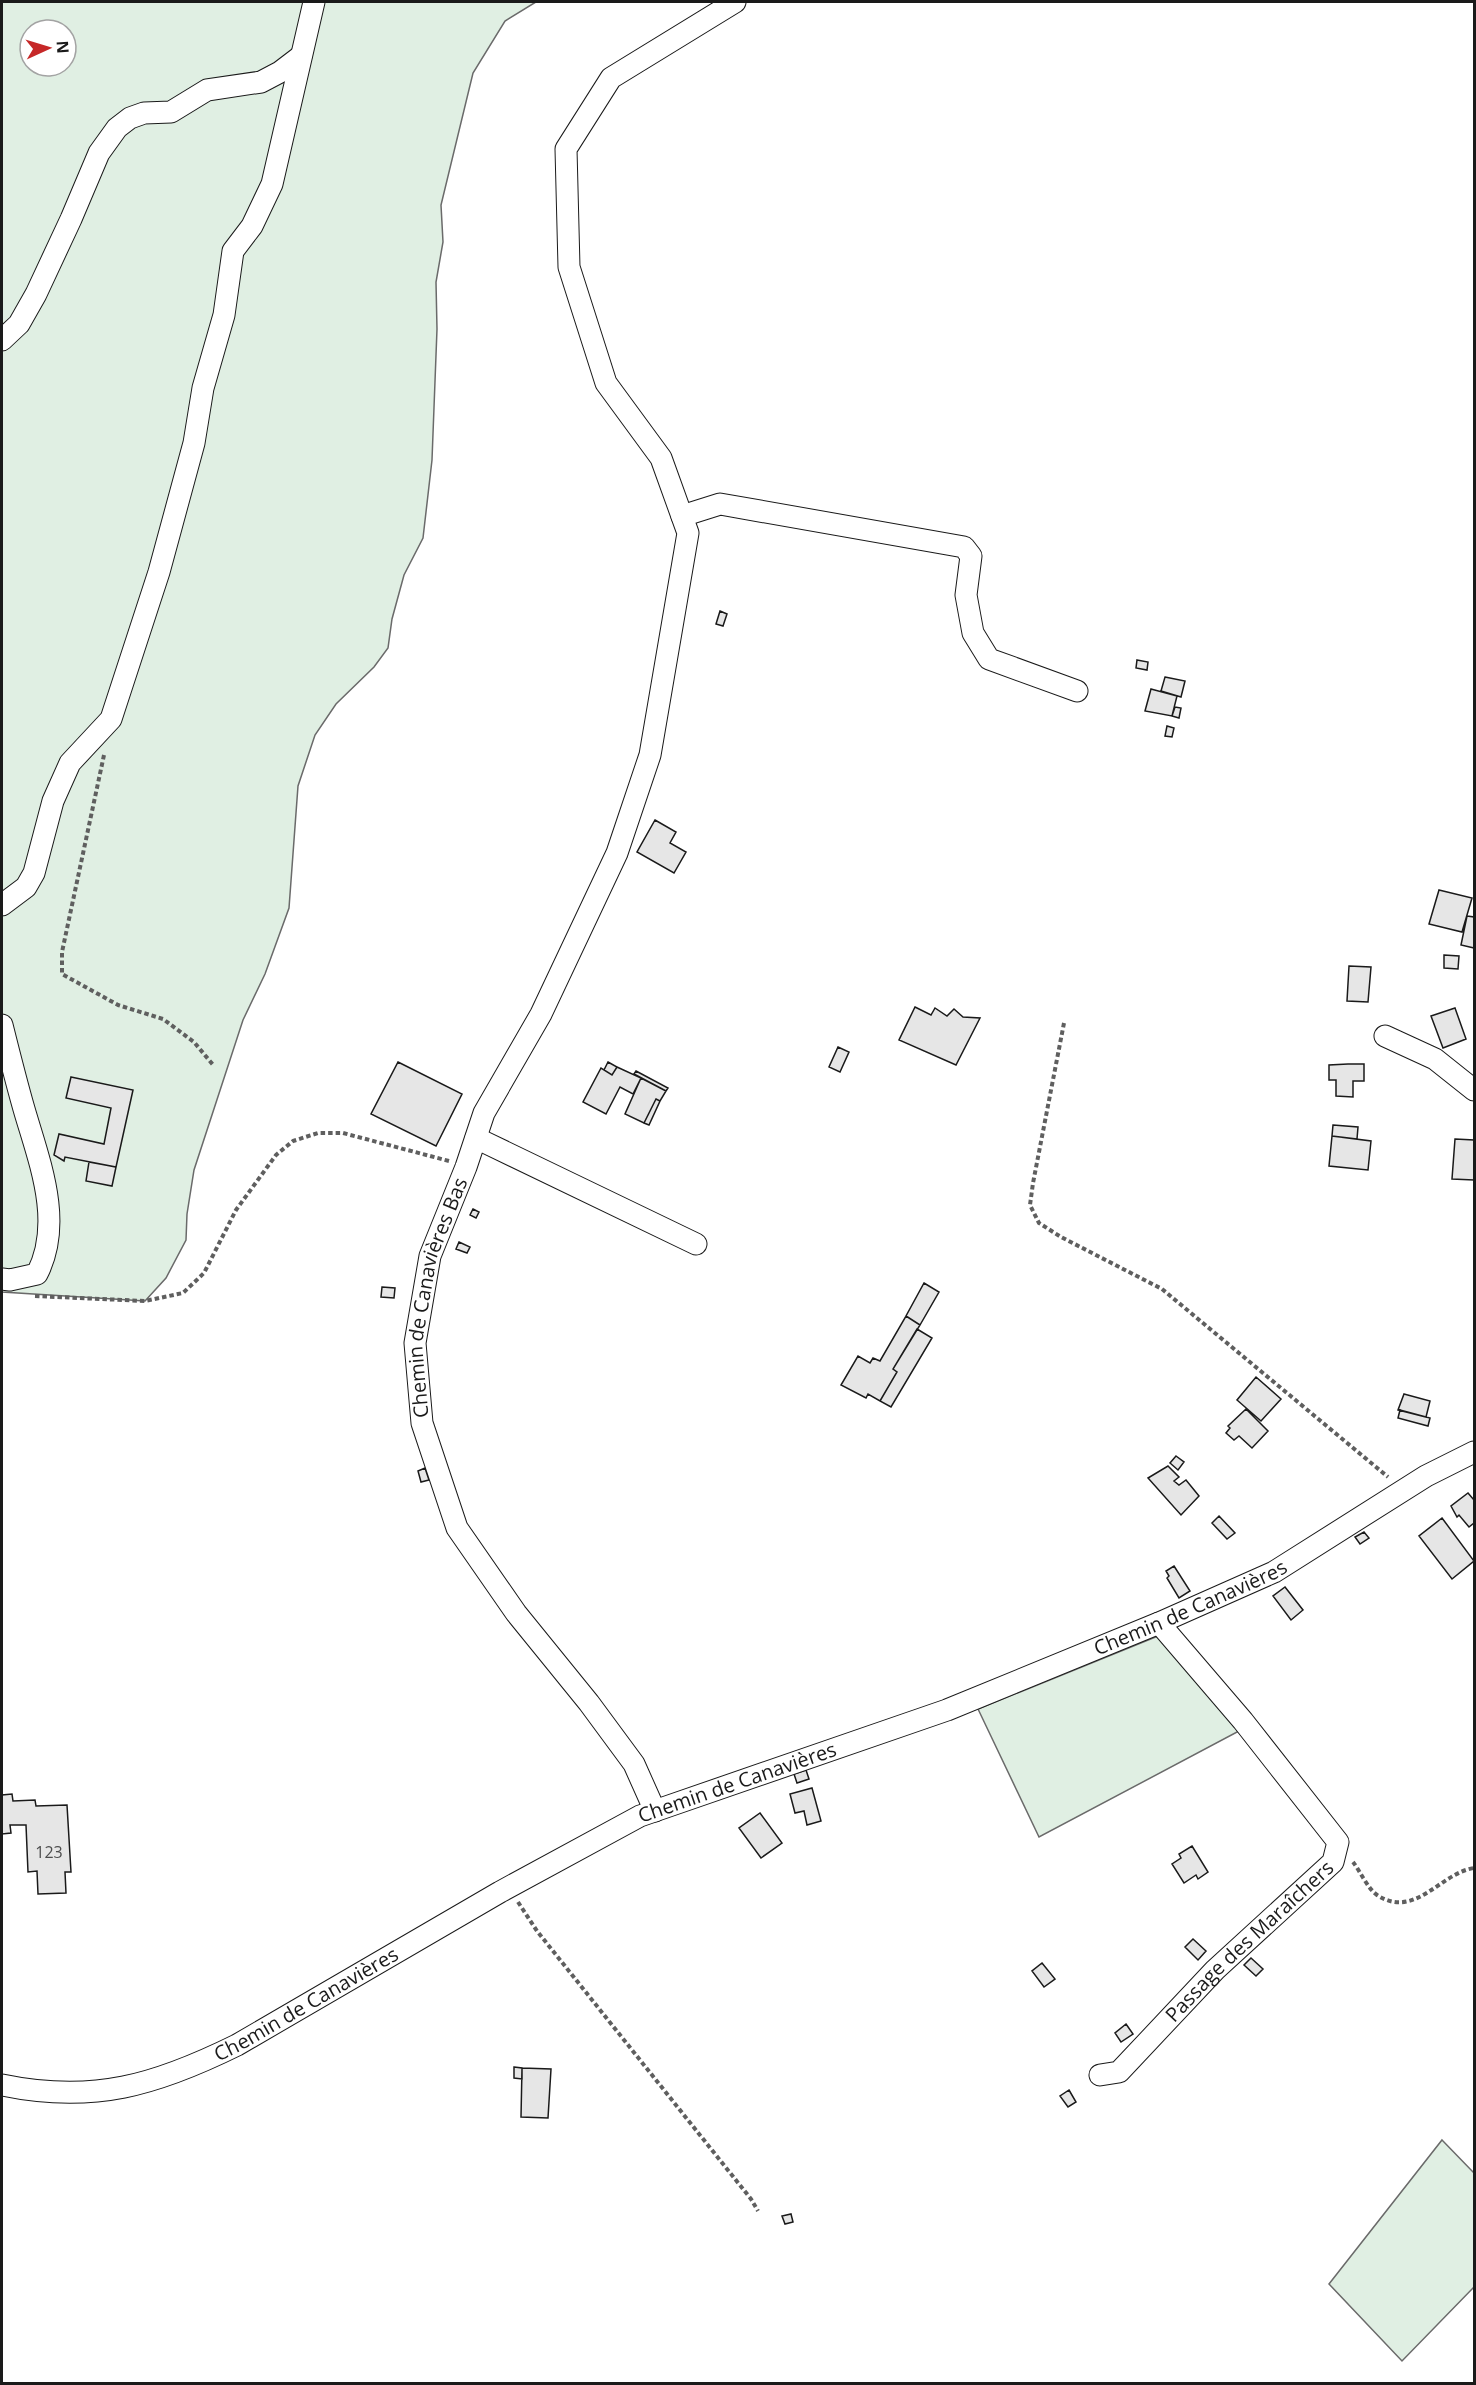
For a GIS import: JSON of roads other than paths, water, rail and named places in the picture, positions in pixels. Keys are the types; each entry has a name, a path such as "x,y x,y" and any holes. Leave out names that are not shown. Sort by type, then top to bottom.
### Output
{"street":[{"path":"2,905 26,887 34,873 53,801 70,763 111,719 159,572 194,443 203,388 224,315 234,251 252,226 272,184 314,2"},
{"name":"Chemin de Canavières Bas","path":"655,1811 634,1764 589,1703 516,1613 457,1528 422,1423 415,1343 430,1256 466,1167 484,1113 541,1014 617,853 650,755 688,533 661,458 606,383 569,267 567,149 611,78 735,2"},
{"path":"2,339 19,324 36,294 99,153 117,128 137,116 171,112 207,90 261,82 280,72 301,56"},
{"path":"682,516 720,504 964,547 971,556 966,595 973,633 989,658 1077,691"},
{"path":"2,1025 45,1184 49,1224 46,1256 37,1274 10,1280 2,1279"},
{"path":"1385,1036 1435,1059 1474,1090"},
{"path":"476,1138 696,1244"},
{"name":"Chemin de Canavières","path":"2,2085 64,2092 96,2092 163,2078 237,2044 500,1892 640,1816 947,1710 1159,1623 1274,1572 1404,1489 1474,1452"},
{"name":"Passage des Maraîchers","path":"1100,2075 1119,2072 1215,1970 1333,1862 1338,1842 1265,1748 1159,1623"}]}
